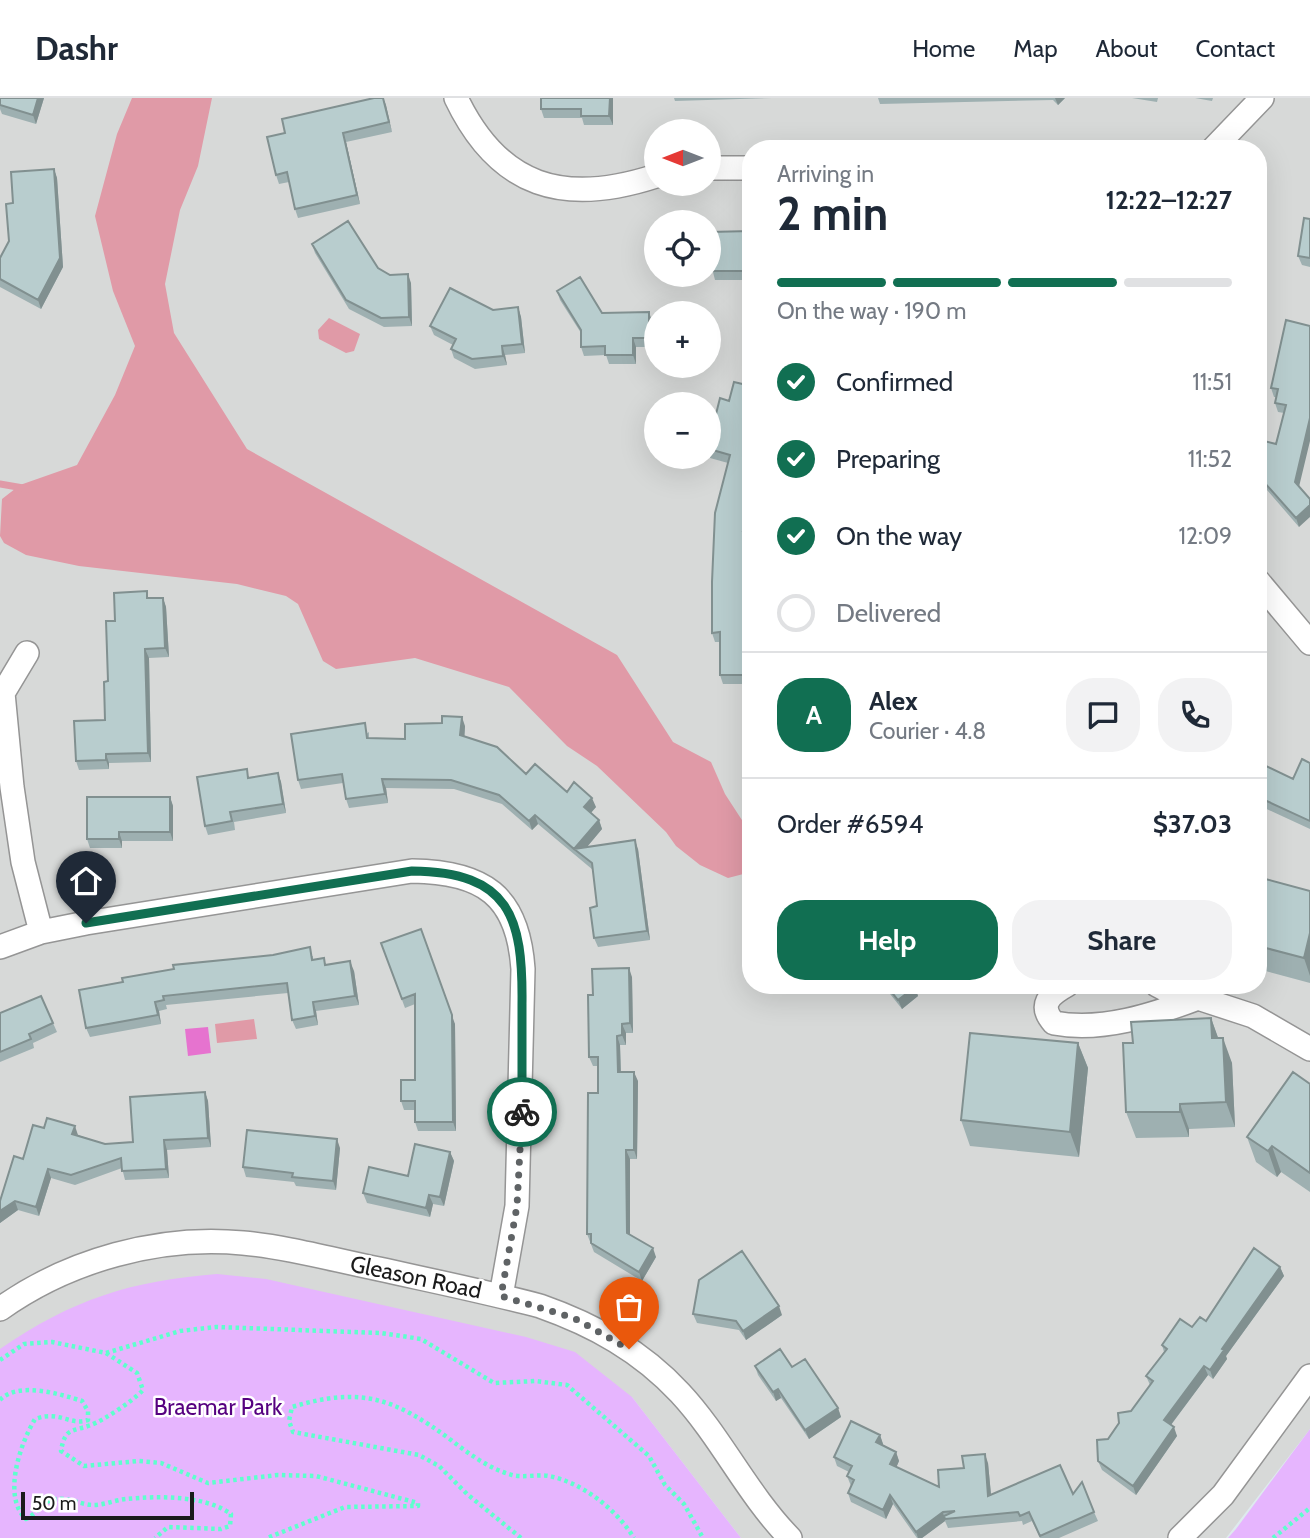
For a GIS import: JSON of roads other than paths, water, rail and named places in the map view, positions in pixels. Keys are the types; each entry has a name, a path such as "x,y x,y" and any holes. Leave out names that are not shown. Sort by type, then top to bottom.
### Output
{"street":[{"path":"456,98 470,128 495,158 526,178 563,189 599,191 644,179"},
{"path":"1222,140 1262,98"},
{"path":"721,168 742,168"},
{"path":"1267,592 1310,643"},
{"path":"27,653 3,693 12,787 23,862 41,932"},
{"path":"0,947 41,932 412,871 440,871 463,876 492,892 512,914 521,942 522,1092 518,1194 501,1296"},
{"path":"1051,994 1045,1004 1046,1014 1054,1023 1098,1025 1164,1010 1198,998"},
{"path":"1174,994 1198,998 1253,1016 1310,1049"},
{"name":"Gleason Road","path":"0,1309 22,1293 73,1268 128,1251 187,1242 243,1243 287,1250 501,1296 574,1318 610,1336 649,1363 681,1395 754,1496 790,1538"},
{"path":"1180,1538 1223,1495 1310,1376"}],"waterway":[{"path":"0,484 29,489"}],"park label":[{"name":"Braemar Park","path":"218,1407"}]}
